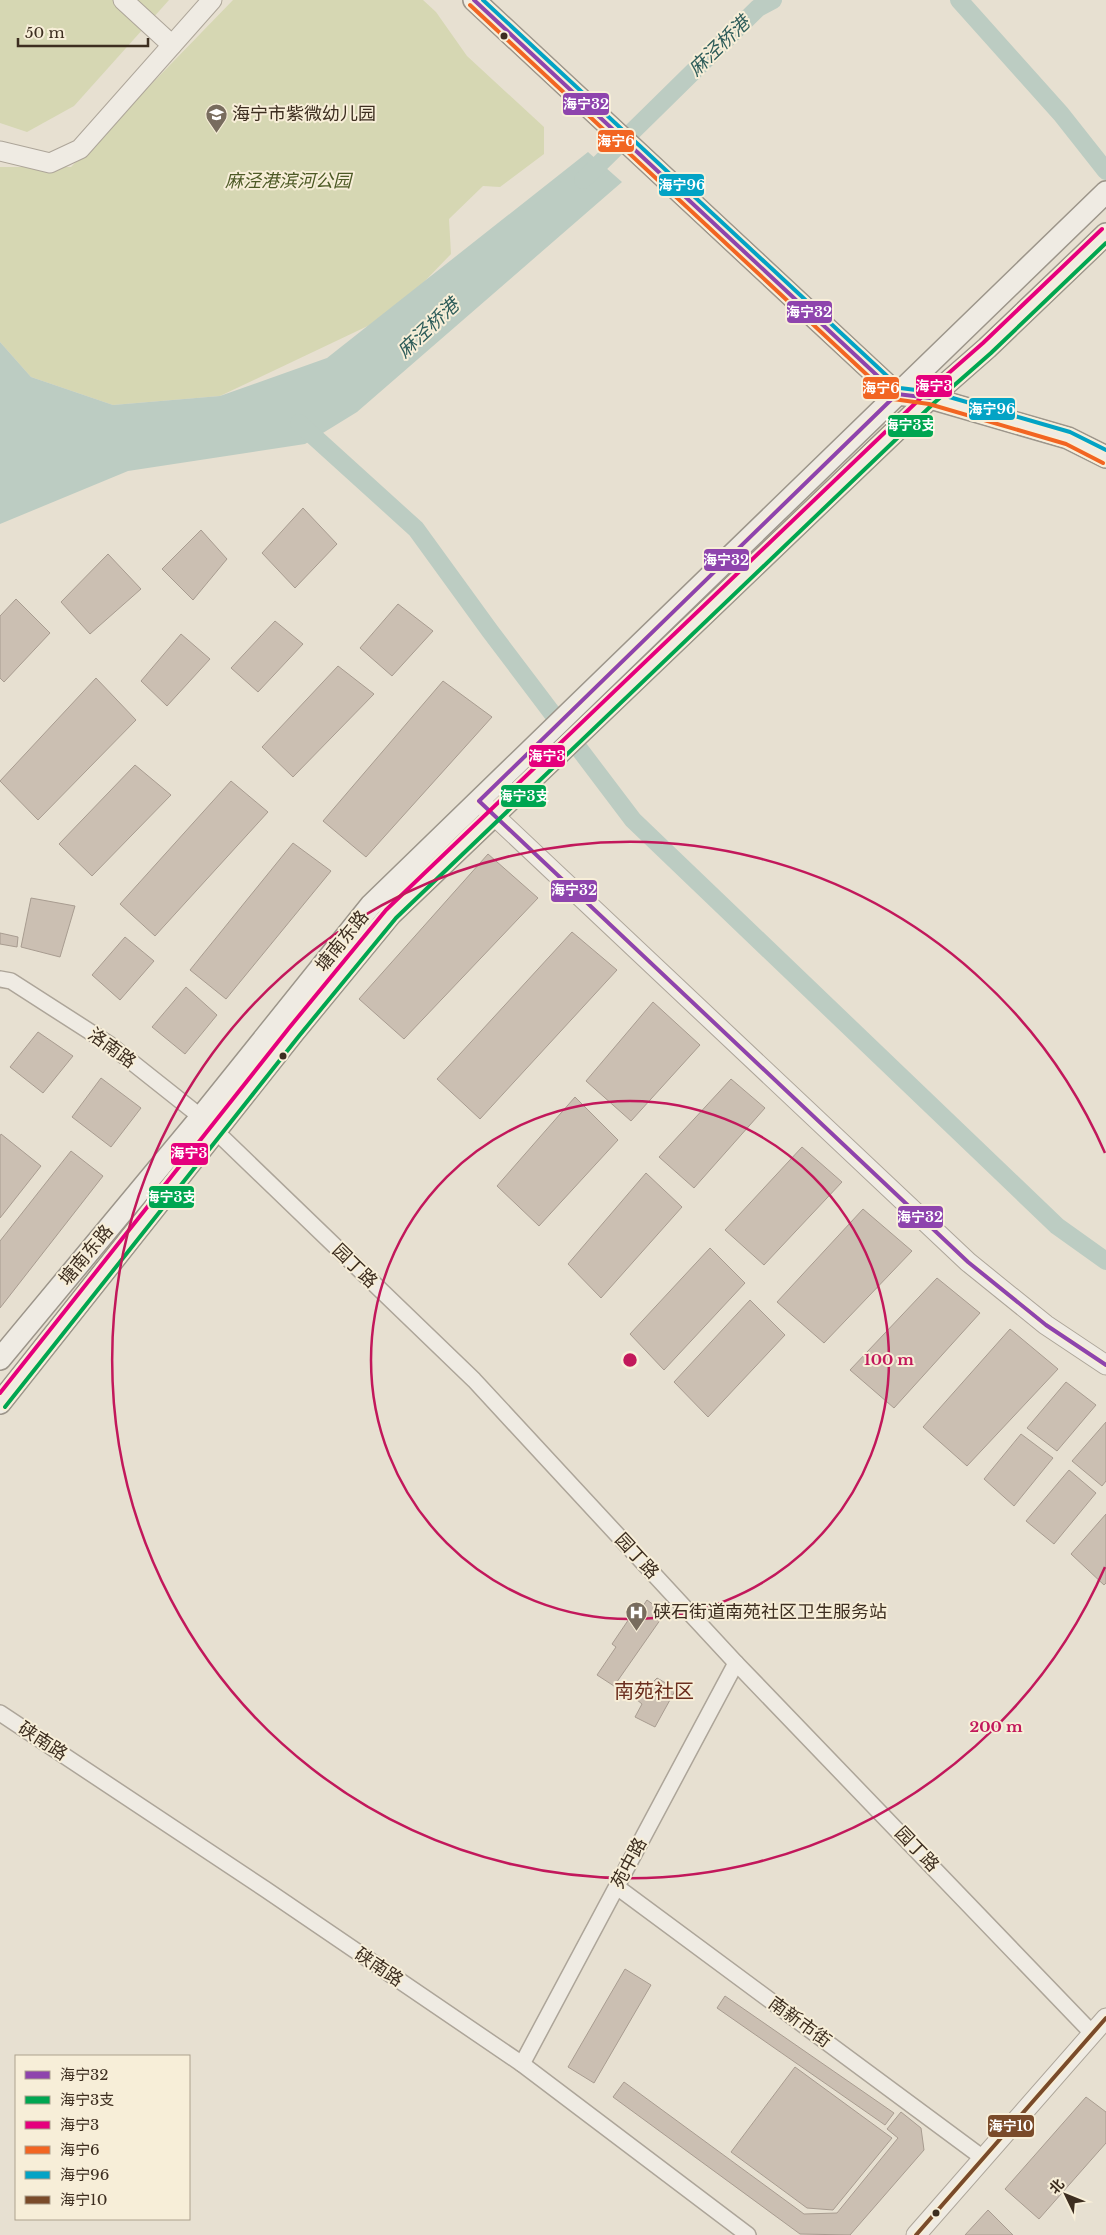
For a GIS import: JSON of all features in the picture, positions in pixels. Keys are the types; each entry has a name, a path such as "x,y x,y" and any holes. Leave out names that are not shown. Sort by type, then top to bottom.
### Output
{"main road":[{"path":"474,0 897,394 930,398 1068,438 1106,456"},
{"name":"塘南东路","path":"0,1403 371,905 1106,192"},
{"name":"塘南东路","path":"0,1359 391,914 930,398 987,348 1106,234"}],"street":[{"path":"123,0 172,45"},
{"path":"0,151 50,163 80,149 212,0"},
{"path":"479,801 968,1262 1046,1325 1106,1365"},
{"name":"洛南路","path":"0,979 12,980 109,1044 208,1124"},
{"name":"园丁路","path":"208,1124 474,1380 736,1663 1092,2034"},
{"name":"苑中路","path":"522,2064 736,1663"},
{"name":"硖南路","path":"0,1713 522,2064 748,2235"},
{"name":"南新市街","path":"616,1886 983,2158"},
{"path":"916,2235 1106,2018"}],"green space":[{"path":"0,0 169,0 74,106 27,132 0,123"},
{"name":"麻泾港滨河公园","path":"233,0 423,0 436,12 467,56 544,127 544,154 500,187 483,186 449,219 451,254 393,314 220,396 113,405 31,377 0,342 0,167 71,167"}],"water":[{"path":"588,152 622,182 357,412 305,444 128,471 0,524 0,342 31,377 113,405 220,396 327,358"}],"building":[{"path":"303,508 337,544 295,588 262,553"},
{"path":"201,530 227,559 193,600 162,569"},
{"path":"108,554 141,589 90,634 61,602"},
{"path":"16,599 50,633 4,682 0,678 0,616"},
{"path":"398,604 433,631 392,676 360,648"},
{"path":"275,621 303,644 258,692 231,668"},
{"path":"181,634 210,659 167,706 141,681"},
{"path":"338,666 374,694 293,777 262,747"},
{"path":"96,678 136,720 38,820 0,781"},
{"path":"443,681 492,717 366,857 323,821"},
{"path":"135,765 171,795 92,876 59,844"},
{"path":"231,781 268,812 155,936 120,904"},
{"path":"293,843 331,871 226,999 190,970"},
{"path":"488,854 538,898 404,1039 359,999"},
{"path":"31,898 75,906 60,957 21,947"},
{"path":"572,932 617,970 480,1119 437,1079"},
{"path":"0,933 18,937 17,947 0,944"},
{"path":"125,937 154,961 120,1000 92,975"},
{"path":"186,987 217,1015 185,1054 152,1027"},
{"path":"653,1002 700,1045 631,1121 586,1081"},
{"path":"38,1032 73,1056 43,1093 10,1067"},
{"path":"101,1078 141,1108 111,1147 72,1117"},
{"path":"731,1079 765,1108 694,1188 659,1157"},
{"path":"575,1097 618,1140 539,1226 497,1186"},
{"path":"1,1134 41,1166 0,1218 0,1136"},
{"path":"802,1147 842,1182 764,1265 725,1230"},
{"path":"71,1151 103,1176 0,1308 0,1241"},
{"path":"646,1173 682,1207 601,1298 568,1264"},
{"path":"863,1209 912,1251 824,1343 777,1302"},
{"path":"710,1248 745,1283 664,1370 630,1334"},
{"path":"937,1278 980,1313 894,1408 850,1370"},
{"path":"750,1300 785,1335 708,1417 674,1382"},
{"path":"1010,1329 1058,1369 967,1466 923,1427"},
{"path":"1066,1382 1096,1405 1057,1451 1027,1428"},
{"path":"1106,1422 1106,1481 1102,1486 1072,1461"},
{"path":"1021,1434 1053,1458 1014,1506 984,1479"},
{"path":"1069,1470 1096,1493 1054,1544 1026,1521"},
{"path":"1106,1514 1106,1583 1104,1585 1071,1554"},
{"name":"硖石街道南苑社区卫生服务站","path":"647,1600 665,1613 614,1686 597,1675 616,1647 612,1644 631,1616 635,1618"},
{"path":"657,1678 676,1689 655,1727 635,1717 642,1704 636,1699 646,1680 652,1683"},
{"path":"625,1969 651,1985 594,2083 568,2067"},
{"path":"725,1996 894,2113 885,2125 717,2008"},
{"path":"795,2067 892,2138 833,2210 807,2208 731,2152"},
{"path":"624,2082 804,2214 837,2213 898,2138 887,2129 901,2112 921,2128 924,2150 850,2235 800,2234 613,2097"},
{"path":"1086,2097 1106,2112 1106,2143 1039,2219 1005,2189"},
{"path":"988,2210 1013,2235 965,2235"}],"waterway":[{"name":"麻泾桥港","path":"583,180 758,8 773,0"},
{"name":"麻泾桥港","path":"959,0 1061,114 1106,171"},
{"path":"299,423 416,529 490,631 633,820 1057,1226 1106,1261"}],"transit line":[{"name":"海宁32","path":"474,0 897,394 930,398"},
{"name":"海宁96","path":"483,0 900,388 932,392 1070,432 1106,450"},
{"name":"海宁6","path":"470,5 893,399 929,404 1066,444 1103,463"},
{"name":"海宁3","path":"0,1393 289,1028 386,910 926,393 983,343 1102,229"},
{"name":"海宁3支","path":"5,1407 299,1036 396,918 934,403 991,353 1106,243"},
{"name":"海宁32","path":"897,394 479,801 968,1262 1046,1325 1106,1365"},
{"name":"海宁10","path":"916,2235 1106,2018"}],"place":[{"name":"海宁市紫微幼儿园","path":"216,133"},
{"name":"硖石街道南苑社区卫生服务站","path":"637,1631"}],"district":[{"name":"南苑社区","path":"654,1691"}]}
